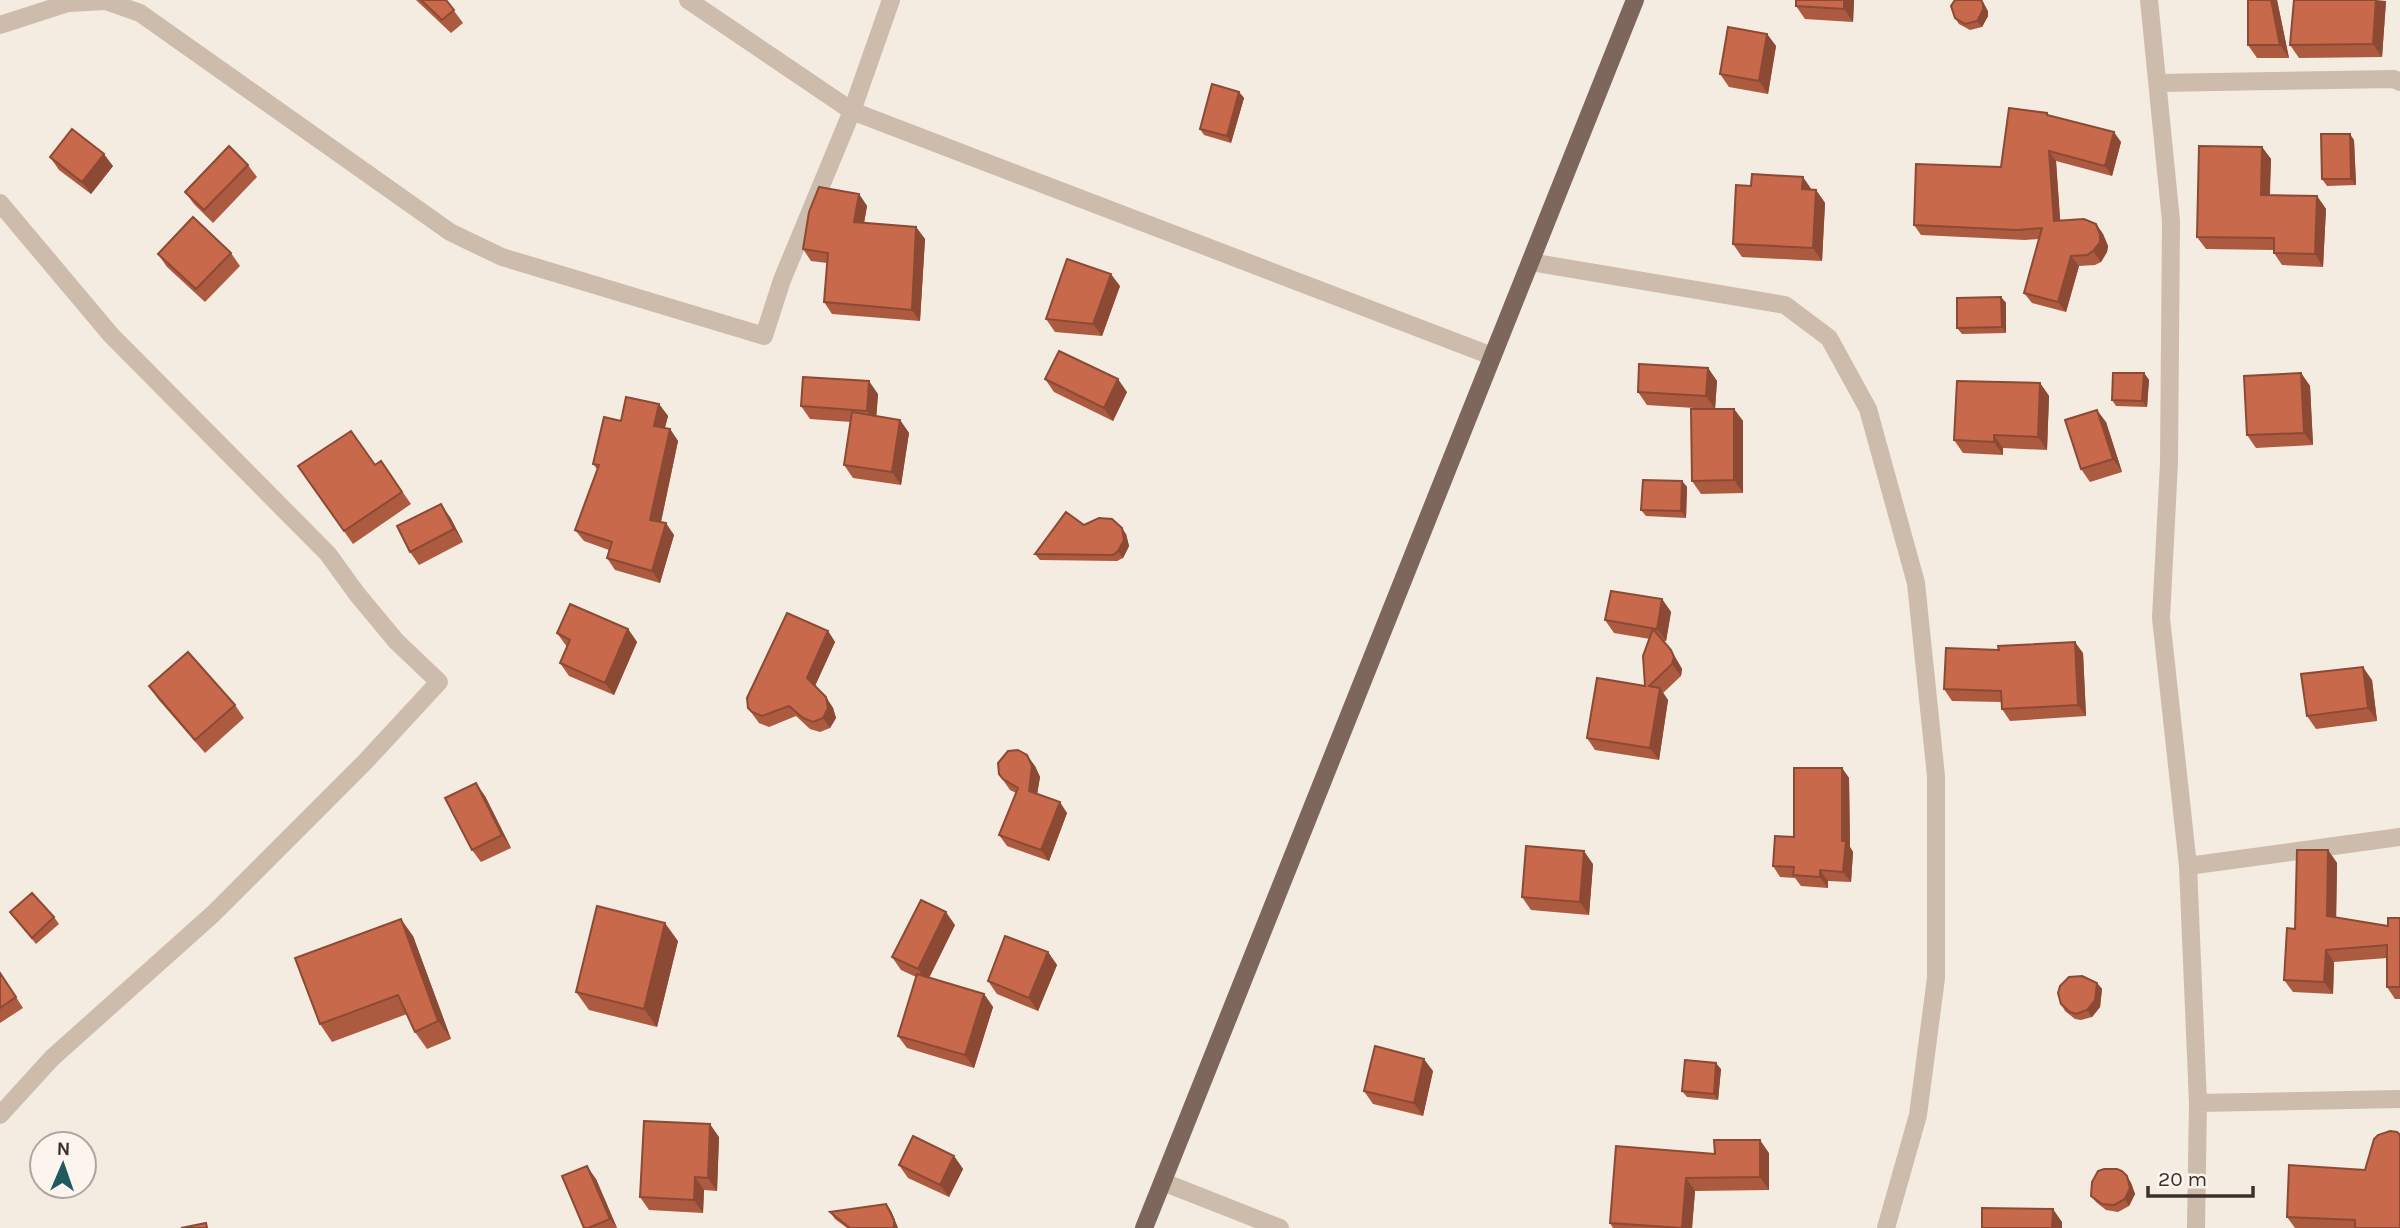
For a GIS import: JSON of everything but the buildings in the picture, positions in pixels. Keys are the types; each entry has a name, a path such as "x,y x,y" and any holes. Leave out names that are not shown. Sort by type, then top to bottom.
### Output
{"main road":[{"path":"1144,1228 1635,0"}],"street":[{"path":"688,0 852,111 1492,356"},
{"path":"0,25 68,3 106,1 140,13 450,232 502,257 764,336 782,280 852,111 891,0"},
{"path":"2149,0 2171,221 2169,463 2161,618 2188,866 2198,1103 2196,1228"},
{"path":"2158,83 2394,79 2400,82"},
{"path":"0,203 111,335 328,554 356,594 396,641 439,682 364,763 213,914 52,1058 0,1115"},
{"path":"1530,262 1785,304 1829,338 1868,409 1916,583 1936,776 1936,978 1919,1115 1886,1228"},
{"path":"2188,866 2400,837"},
{"path":"2198,1103 2400,1099"},
{"path":"1163,1182 1280,1228"}]}
